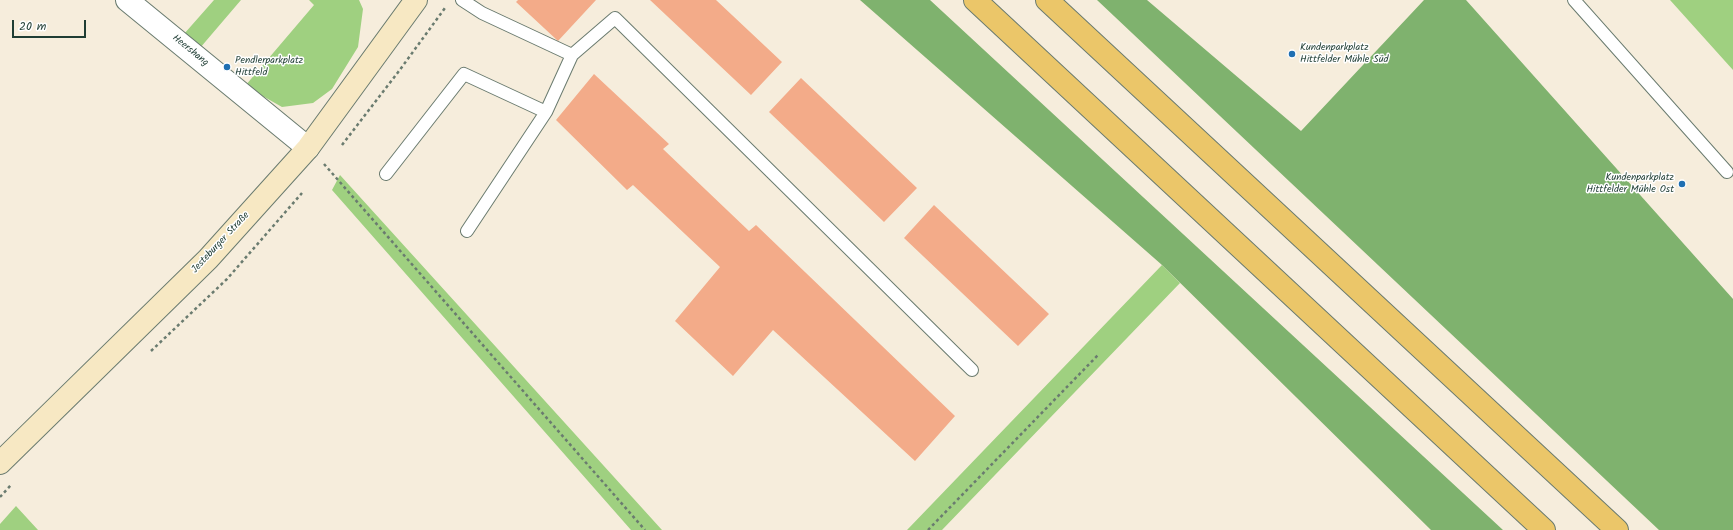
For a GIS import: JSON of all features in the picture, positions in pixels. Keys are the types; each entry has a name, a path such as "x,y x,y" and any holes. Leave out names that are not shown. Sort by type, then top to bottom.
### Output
{"highway":[{"path":"975,0 1544,530"},
{"path":"1047,0 1617,530"}],"main road":[{"name":"Jesteburger Straße","path":"0,463 208,259 308,148 416,0"}],"street":[{"name":"Heershang","path":"127,0 308,148"}],"lane":[{"path":"462,0 482,14 572,55"},
{"path":"1574,0 1727,172"},
{"path":"467,231 546,112 572,55 615,18 972,370"},
{"path":"386,174 464,74 546,112"}],"path":[{"path":"308,148 326,166 645,530"},
{"path":"928,530 1098,355"}],"green space":[{"path":"214,0 241,0 200,48 184,34"},
{"path":"309,0 359,0 363,9 358,47 332,89 313,103 282,107 245,86 314,5"},
{"path":"860,0 930,0 1503,530 1431,530 1162,265"},
{"path":"1097,0 1147,0 1301,131 1424,0 1466,0 1733,299 1733,530 1659,530"},
{"path":"1670,0 1733,0 1733,70"},
{"path":"340,175 662,530 631,530 332,190"},
{"path":"1162,265 1180,283 942,530 907,530"},
{"path":"16,506 38,530 0,530 0,524"}],"building":[{"path":"518,0 596,0 558,41 516,2"},
{"path":"650,0 716,0 782,62 751,95"},
{"path":"594,74 669,144 663,149 749,231 756,225 955,416 915,461 773,330 733,376 675,321 720,267 633,185 627,190 556,120"},
{"path":"801,78 917,188 884,222 769,112"},
{"path":"934,205 1049,314 1018,346 904,238"}],"place":[{"name":"Kundenparkplatz Hittfelder Mühle Süd","path":"1292,54"},
{"name":"Pendlerparkplatz Hittfeld","path":"227,67"},
{"name":"Kundenparkplatz Hittfelder Mühle Ost","path":"1682,184"}]}
